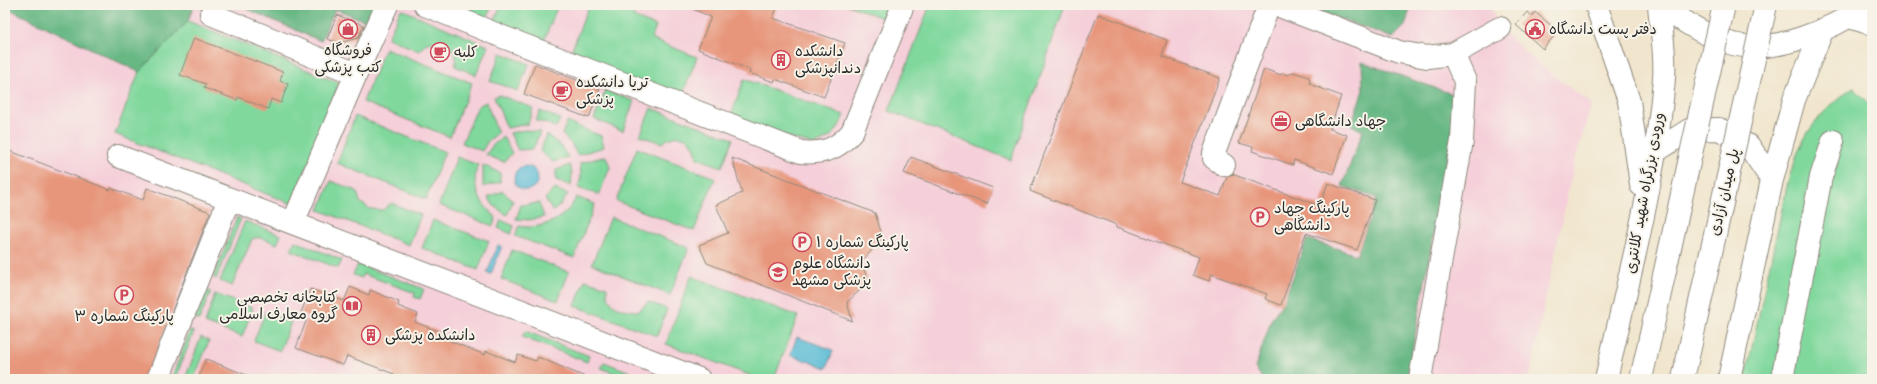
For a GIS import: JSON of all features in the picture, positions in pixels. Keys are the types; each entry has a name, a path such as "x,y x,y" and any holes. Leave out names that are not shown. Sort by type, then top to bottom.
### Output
{"main road":[{"path":"293,223 387,5"},
{"path":"424,5 801,152 816,153 830,150 843,143 852,132 903,5"},
{"path":"1224,165 1214,158 1214,153 1269,5"},
{"path":"1277,5 1399,52 1427,57 1453,54 1500,28"},
{"path":"1596,5 1629,101 1644,206"},
{"path":"1660,5 1687,24 1733,44 1772,46 1822,31 1849,17 1867,5"},
{"name":"ورودی بزرگراه شهید کلانتری","path":"1606,379 1644,206 1654,153 1664,76 1660,5"},
{"path":"1641,379 1724,5"},
{"name":"پل میدان آزادی","path":"1683,379 1766,5"},
{"path":"211,14 356,74"},
{"path":"1849,17 1872,24"},
{"path":"1729,379 1772,180 1794,100 1822,31"},
{"path":"1420,379 1462,141 1464,81 1453,54"},
{"path":"1654,153 1689,130 1719,129 1749,146 1772,180"},
{"path":"1782,379 1821,177 1833,141"},
{"path":"118,156 699,379"},
{"path":"158,379 234,200"},
{"path":"168,379 234,200"}],"shaded area":[{"name":"دانشگاه علوم پزشکی مشهد","path":"5,5 1490,5 1500,28 1541,66 1592,104 1574,164 1529,379 5,379"}],"green space":[{"path":"5,5 194,5 188,21 139,72 5,7"},
{"path":"238,5 380,5 371,23 335,9 321,41"},
{"path":"451,5 492,5 487,19"},
{"path":"501,5 558,5 543,43 493,24"},
{"path":"589,5 631,5 630,9 635,11 633,17 656,26 651,39 697,57 681,99 569,57"},
{"path":"848,5 890,5 885,19"},
{"path":"930,5 1065,5 1011,160 889,111"},
{"path":"1301,5 1411,5 1405,26 1393,38"},
{"path":"401,9 488,46 476,75 455,66 456,60 453,50 444,44 433,42 427,43 419,51 388,38"},
{"path":"188,21 339,83 292,204 115,134 139,72"},
{"path":"385,48 472,83 450,137 363,102"},
{"path":"501,53 529,64 518,91 490,81"},
{"path":"1362,62 1452,94 1453,128 1407,379 1263,379 1255,368 1272,318 1284,301 1307,239 1357,255 1377,198 1342,186 1363,131 1351,125 1363,90"},
{"path":"744,79 844,115 833,134 825,140 813,145 730,119"},
{"path":"1853,87 1872,106 1872,379 1745,379 1787,186 1797,154 1803,141 1818,119 1839,98"},
{"path":"606,90 634,101 623,131 594,119"},
{"path":"499,95 533,108 528,124 507,128 494,97"},
{"path":"486,102 498,133 488,141 482,151 462,143 478,106"},
{"path":"651,108 733,139 722,167 697,158 693,145 685,138 680,136 668,139 662,143 640,136"},
{"path":"540,111 560,119 556,128 549,124 536,121"},
{"path":"355,116 445,152 426,199 337,163"},
{"path":"567,122 601,136 604,147 577,155 572,145 562,134"},
{"path":"526,130 540,132 533,149 518,150 510,133"},
{"path":"547,135 560,145 568,157 553,162 540,151"},
{"path":"503,137 512,153 504,162 486,155 492,146"},
{"path":"637,148 715,178 694,231 616,201"},
{"path":"606,156 610,167 599,195 578,188 581,177 580,163"},
{"path":"457,157 478,165 475,180 476,187 485,206 496,217 493,226 439,205"},
{"path":"483,165 500,173 500,182 483,187"},
{"path":"570,165 572,172 571,186 556,180 556,170"},
{"path":"331,181 357,191 360,202 370,209 383,210 391,203 421,215 409,245 319,210"},
{"path":"554,189 568,194 553,212 545,199"},
{"path":"503,191 513,201 507,215 494,206 488,197"},
{"path":"576,197 595,204 574,258 515,236 519,226 536,227 544,225 560,217 567,211"},
{"path":"539,203 544,217 529,220 516,219 521,205"},
{"path":"237,217 241,219 216,279 213,277"},
{"path":"611,217 689,248 670,295 592,264"},
{"path":"433,220 489,241 478,270 422,248"},
{"path":"501,220 514,226 511,234 498,228"},
{"path":"245,221 281,235 277,244 261,238 252,239 232,286 220,281"},
{"path":"295,241 342,260 338,268 291,250"},
{"path":"512,250 569,272 558,301 501,279"},
{"path":"358,264 424,289 420,299 414,297 415,293 363,274 362,278 353,275"},
{"path":"691,276 798,316 774,379 760,379 666,344"},
{"path":"585,280 607,287 609,299 616,306 621,308 638,311 648,302 667,309 657,336 575,306"},
{"path":"207,290 211,292 199,320 195,319"},
{"path":"215,294 253,308 242,337 205,323"},
{"path":"265,312 291,322 280,351 254,341"},
{"path":"190,331 194,332 175,379 171,379"},
{"path":"525,331 589,356 587,362 522,337"},
{"path":"201,337 209,341 194,379 185,379"},
{"path":"604,362 648,379 629,379 601,368"}],"water":[{"path":"526,166 531,167 537,173 537,183 531,189 526,190 521,189 515,183 514,178 515,173 521,167"},
{"path":"498,245 502,246 491,274 487,273"},
{"path":"797,337 833,350 827,368 790,355"}],"building":[{"name":"دانشکده دندانپزشکی","path":"684,5 778,5 773,18 845,43 824,97 775,79 774,82 749,73 750,70 698,49 711,17"},
{"name":"دفتر پست دانشگاه","path":"1527,12 1532,16 1535,12 1553,27 1550,31 1555,35 1543,49 1516,25"},
{"path":"1098,14 1167,40 1162,56 1220,78 1180,182 1220,196 1227,177 1232,174 1320,206 1328,183 1375,200 1357,250 1306,233 1281,305 1265,299 1267,294 1211,274 1209,281 1193,275 1199,257 1117,227 1117,225 1030,191"},
{"name":"فروشگاه کتب پزشکی","path":"337,15 364,25 358,38 339,43 327,39"},
{"path":"194,38 283,72 280,81 288,84 281,103 271,99 268,109 238,97 237,100 204,88 206,84 180,75"},
{"name":"تریا دانشکده پزشکی","path":"535,64 600,89 589,118 524,94"},
{"name":"جهاد دانشگاهی","path":"1264,69 1281,75 1282,73 1288,75 1293,72 1309,77 1310,83 1315,86 1341,96 1330,129 1347,135 1333,174 1294,160 1293,165 1252,151 1253,147 1239,143"},
{"name":"پارکینگ شماره ۳","path":"5,149 110,190 111,188 143,200 147,188 210,212 146,379 5,379"},
{"path":"911,157 993,188 987,204 904,173"},
{"name":"پارکینگ شماره ۱","path":"732,158 875,213 883,238 861,262 869,282 847,302 852,321 707,263 699,245 728,233 716,205 742,193"},
{"name":"دانشکده پزشکی","path":"350,287 369,295 370,290 399,302 398,306 418,314 415,322 443,333 441,337 485,355 486,351 515,362 518,355 536,361 538,357 590,379 392,379 394,374 347,356 343,365 296,348 308,316 301,313 310,289 344,301"},
{"path":"206,359 254,378 198,379"}],"place":[{"name":"فروشگاه کتب پزشکی","path":"348,29"},
{"name":"دفتر پست دانشگاه","path":"1535,29"},
{"name":"کلبه","path":"440,52"},
{"name":"دانشکده دندانپزشکی","path":"781,60"},
{"name":"تریا دانشکده پزشکی","path":"562,91"},
{"name":"جهاد دانشگاهی","path":"1281,121"},
{"name":"پارکینگ جهاد دانشگاهی","path":"1260,217"},
{"name":"پارکینگ شماره ۱","path":"802,242"},
{"name":"دانشگاه علوم پزشکی مشهد","path":"778,272"},
{"name":"پارکینگ شماره ۳","path":"124,295"},
{"name":"کتابخانه تخصصی گروه معارف اسلامی","path":"352,306"},
{"name":"دانشکده پزشکی","path":"371,335"}]}
